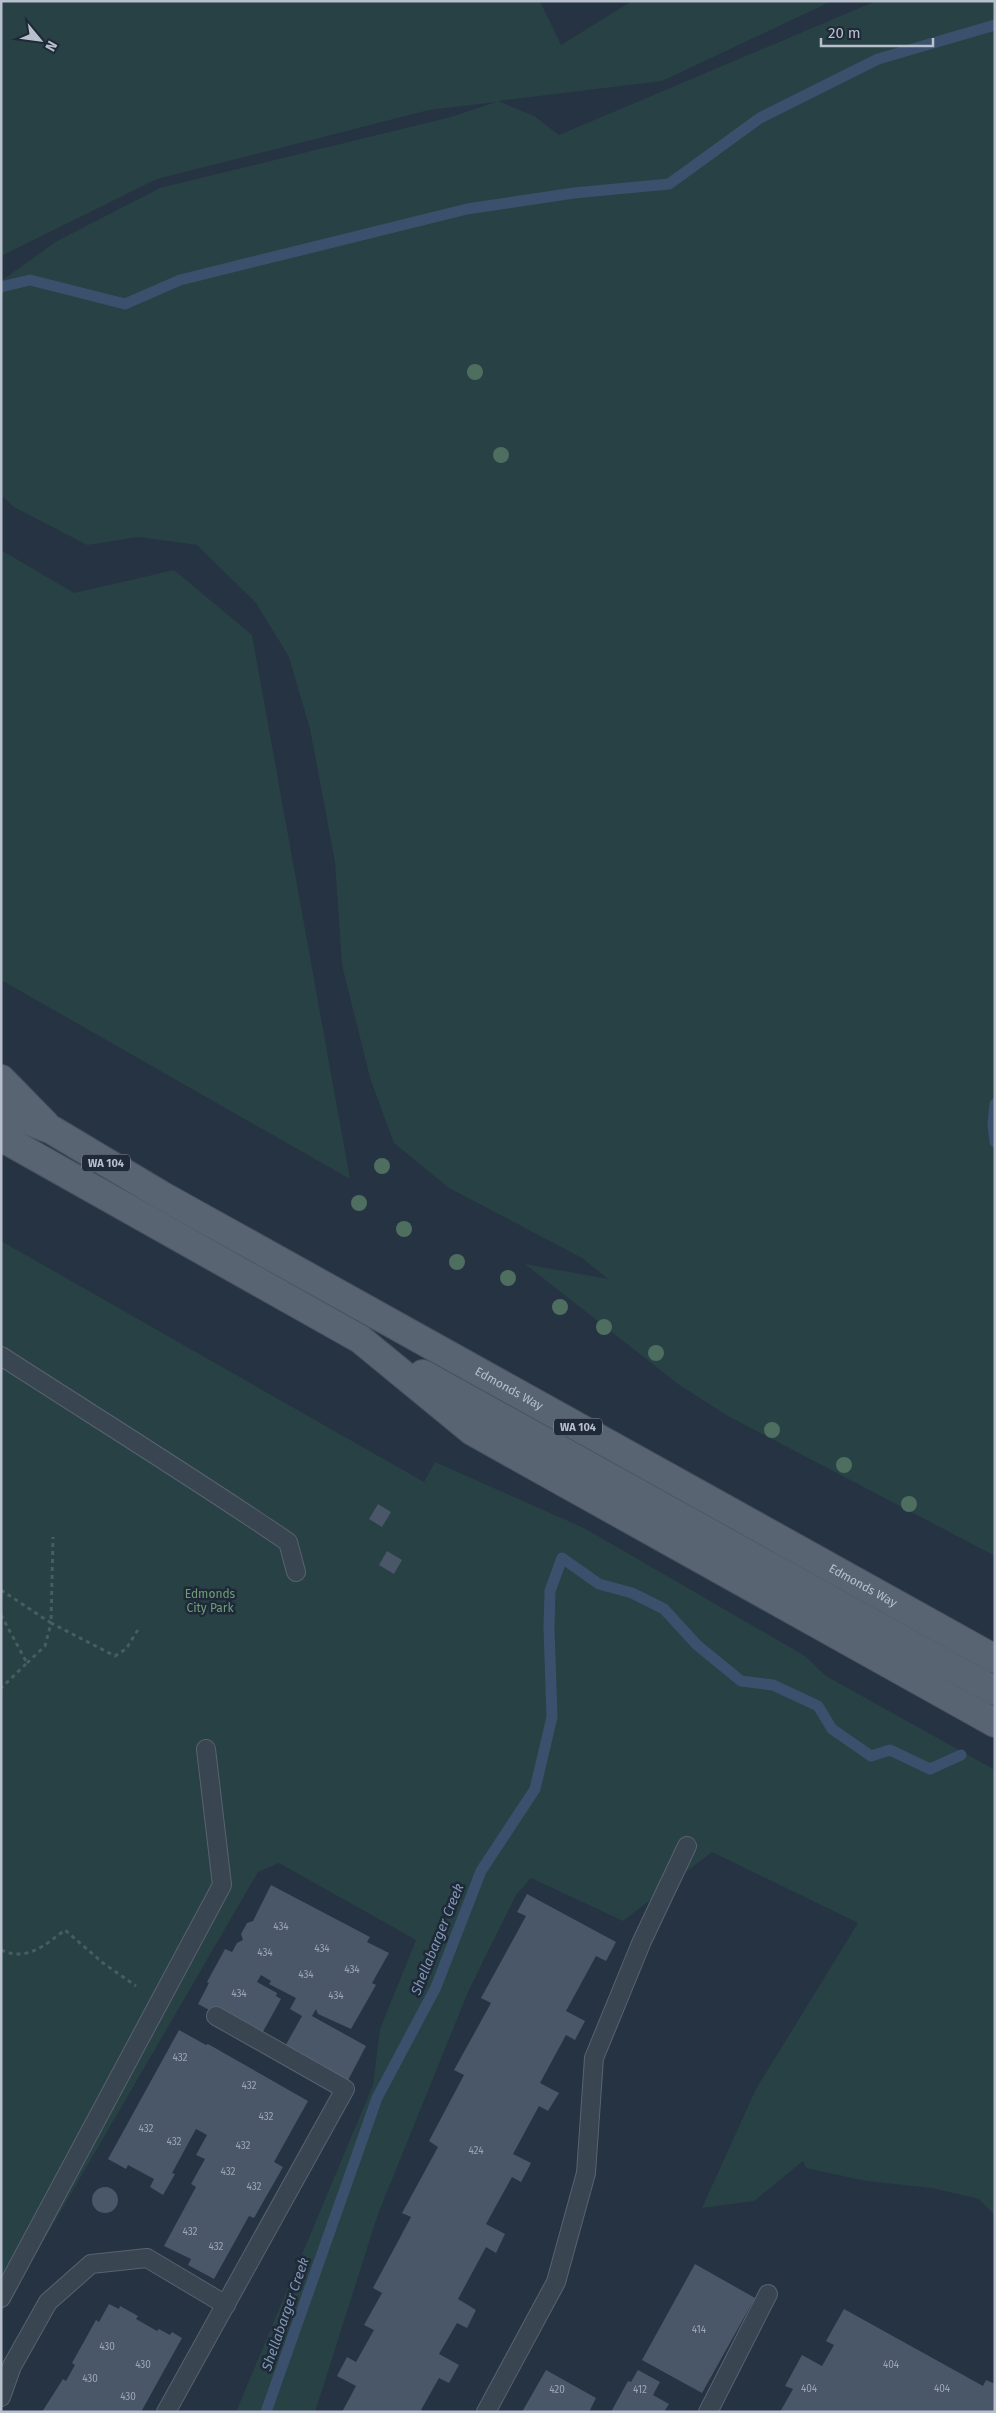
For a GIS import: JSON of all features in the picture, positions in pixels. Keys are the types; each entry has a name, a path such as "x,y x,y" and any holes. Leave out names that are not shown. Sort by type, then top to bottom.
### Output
{"main road":[{"name":"Edmonds Way","path":"1,1079 52,1130"},
{"name":"Edmonds Way","path":"1,1110 52,1130 161,1195 995,1659"},
{"name":"WA 104","path":"1,1137 360,1339 995,1691"},
{"name":"WA 104","path":"360,1339 472,1431 995,1723"}],"lane":[{"path":"1,1356 119,1433 220,1495 288,1542 296,1572"},
{"path":"1,2298 222,1885 206,1749"},
{"path":"486,2412 556,2282 586,2173 594,2058 642,1941 688,1846"},
{"path":"166,2412 345,2089 216,2016"},
{"path":"1,2397 12,2366 48,2302 91,2264 147,2258 226,2304"},
{"path":"708,2412 768,2294"}],"path":[{"path":"1,1688 45,1646 51,1623 53,1538"},
{"path":"1,1590 51,1623 114,1656 126,1650 139,1628"},
{"path":"1,1616 27,1663"},
{"path":"1,1950 12,1955 36,1951 65,1930 103,1963 159,2002"}],"green space":[{"path":"1,1 540,1 561,45 632,1 832,1 662,81 498,101 534,116 559,135 876,1 995,1 995,1556 726,1415 678,1384 525,1264 608,1279 582,1258 449,1188 394,1143 370,1078 342,965 335,862 310,729 289,657 256,603 197,545 138,537 87,545 14,507 1,495 1,281 57,241 160,188 451,117 496,102 429,110 157,179 1,256"},
{"path":"1,550 74,593 174,570 252,635 350,1179 1,980"},
{"name":"Edmonds City Park","path":"1,1241 424,1482 435,1462 584,1528 805,1656 826,1676 995,1770 995,2216 979,2199 932,2188 866,2181 806,2168 803,2161 754,2201 702,2208 756,2089 858,1923 712,1852 623,1921 531,1878 516,1895 468,1992 378,2214 315,2412 236,2412 373,2085 380,2029 416,1940 279,1863 258,1872 1,2314"}],"building":[{"path":"378,1504 391,1512 382,1527 369,1519"},
{"path":"387,1551 402,1560 394,1574 379,1565"},
{"path":"271,1885 370,1937 367,1942 389,1953 372,1983 376,1985 351,2029 318,2014 316,2009 312,2016 366,2046 346,2084 283,2050 302,2016 290,2009 296,1998 269,1984 271,1981 261,1975 257,1982 277,1993 276,1996 281,1999 260,2037 198,2004 209,1983 207,1982 225,1949 232,1952 237,1943 243,1940 241,1934 247,1923 253,1921"},
{"path":"527,1894 616,1942 606,1961 596,1956 566,2011 585,2021 575,2040 566,2035 540,2083 559,2093 548,2111 539,2106 513,2154 531,2163 521,2182 512,2177 486,2224 505,2234 496,2253 486,2247 458,2299 476,2310 467,2328 457,2323 439,2354 459,2365 449,2383 439,2378 421,2410 425,2412 342,2412 356,2386 337,2376 347,2357 356,2362 374,2330 364,2325 382,2293 373,2288 411,2217 402,2213 438,2147 429,2141 464,2075 454,2070 491,2003 481,1998 526,1916 517,1912"},
{"path":"179,2030 206,2045 208,2044 308,2101 274,2162 283,2167 254,2218 249,2216 214,2279 188,2265 191,2259 164,2246 196,2187 191,2184 205,2159 196,2155 207,2135 196,2129 172,2173 175,2174 163,2195 150,2187 154,2179 128,2165 126,2169 108,2159"},
{"path":"105,2187 114,2191 118,2200 114,2209 105,2213 96,2209 92,2200 96,2191"},
{"path":"695,2264 755,2298 702,2393 642,2360"},
{"path":"109,2304 119,2309 120,2306 138,2316 136,2319 157,2331 159,2329 170,2335 172,2332 182,2338 141,2412 42,2412 63,2379 66,2381 75,2365 72,2363 96,2320 99,2322"},
{"path":"844,2309 983,2386 986,2380 995,2384 995,2412 780,2412 793,2389 785,2386 802,2355 822,2366 834,2345 826,2341"},
{"path":"546,2370 596,2398 589,2412 522,2412"},
{"path":"638,2370 660,2382 653,2395 669,2404 664,2412 611,2412 628,2381 631,2382"}],"waterway":[{"path":"1,287 30,280 125,304 180,280 467,209 574,193 669,184 760,118 878,59 995,25"},
{"path":"995,1104 993,1125 995,1142"},
{"name":"Shellabarger Creek","path":"266,2412 377,2098 436,1987 481,1871 535,1789 552,1717 549,1628 550,1591 562,1558 599,1584 632,1593 664,1609 697,1645 741,1681 773,1685 818,1706 832,1729 871,1756 890,1750 930,1769 961,1755"}]}
